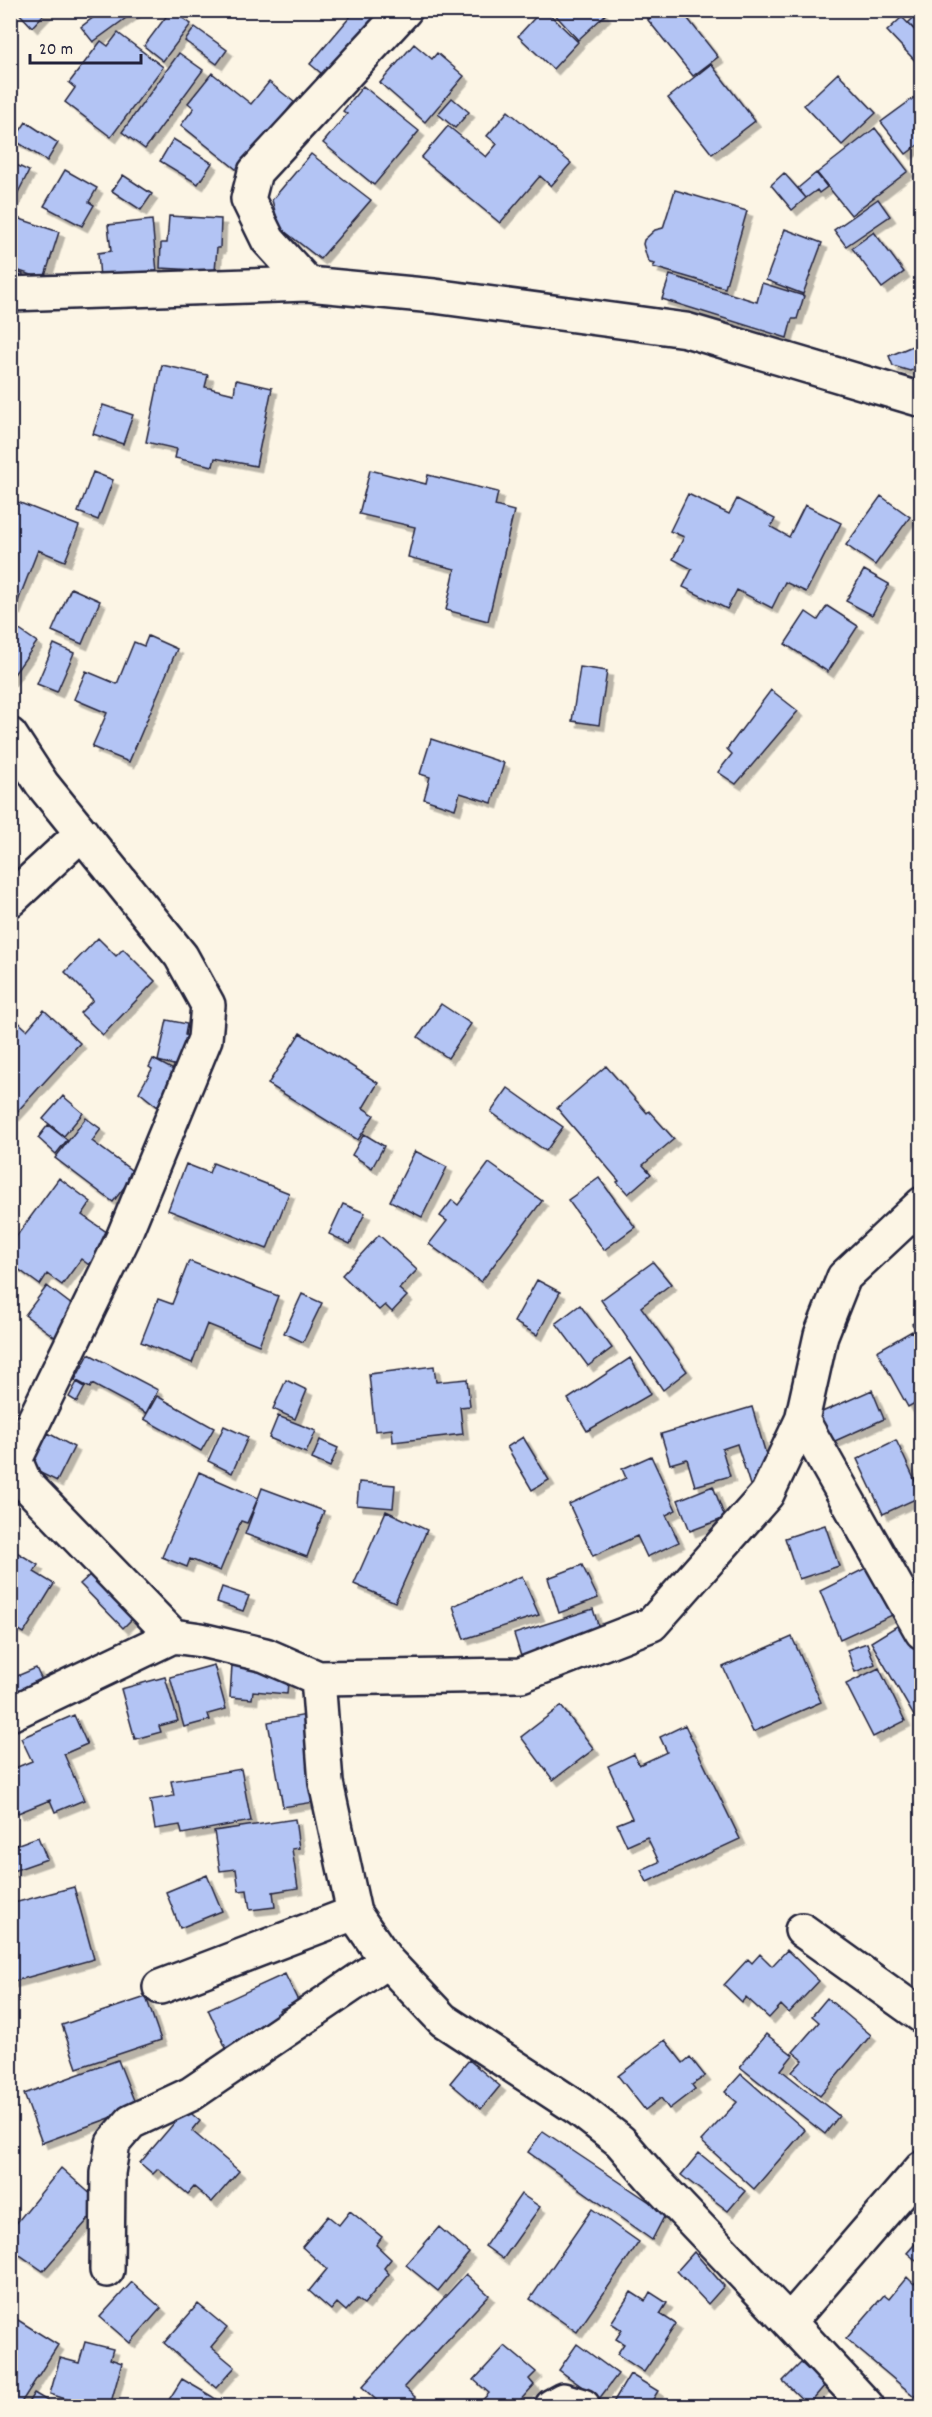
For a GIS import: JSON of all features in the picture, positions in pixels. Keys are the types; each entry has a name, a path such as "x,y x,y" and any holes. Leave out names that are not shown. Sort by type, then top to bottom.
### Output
{"street":[{"path":"308,284 268,240 248,200 255,171 405,10"},
{"path":"10,294 308,284 434,296 686,330 921,400"},
{"path":"10,735 42,784 182,956 208,1005 205,1039 123,1238 13,1461 25,1483 173,1636"},
{"path":"10,900 82,832"},
{"path":"10,1714 173,1636 265,1655 318,1678 520,1675 652,1624 767,1494 802,1420 821,1335 844,1276 921,1204"},
{"path":"802,1420 921,1632"},
{"path":"318,1678 326,1783 354,1912 387,1961 443,2020 579,2109 620,2141 651,2177 867,2406"},
{"path":"160,1987 354,1912"},
{"path":"802,1930 921,2016"},
{"path":"107,2270 108,2173 113,2144 131,2122 191,2094 387,1961"},
{"path":"789,2322 921,2168"},
{"path":"552,2406 563,2400 583,2406"}],"building":[{"path":"16,10 48,10 32,27"},
{"path":"103,10 137,10 93,42 81,27"},
{"path":"171,10 191,24 163,61 144,46"},
{"path":"356,10 367,10 381,22 330,89 317,78 321,73 310,64"},
{"path":"542,10 545,10 578,42 553,69 518,36"},
{"path":"551,10 601,10 605,15 578,40"},
{"path":"640,10 657,10 648,19"},
{"path":"660,10 681,10 718,57 693,76 648,20"},
{"path":"922,10 922,37 908,23"},
{"path":"902,17 922,38 922,68 887,31"},
{"path":"195,27 227,50 217,64 185,41"},
{"path":"118,33 163,67 111,137 65,102 75,88 69,83 101,41 108,46"},
{"path":"414,44 432,59 437,53 464,76 425,122 380,83"},
{"path":"179,53 203,70 145,149 122,132"},
{"path":"711,64 755,121 712,154 668,98"},
{"path":"212,73 251,104 269,82 294,102 275,126 283,133 247,178 181,125 194,108 188,103"},
{"path":"838,73 876,113 842,145 804,105"},
{"path":"363,86 419,131 374,185 323,143 347,114 343,111"},
{"path":"922,92 922,142 906,154 881,122"},
{"path":"452,98 469,112 455,128 438,114"},
{"path":"508,111 571,163 551,186 540,176 500,223 421,158 448,126 486,157 497,144 487,136"},
{"path":"26,122 58,143 47,161 14,140"},
{"path":"875,128 908,171 851,215 817,173"},
{"path":"173,139 212,163 198,184 160,161"},
{"path":"311,154 371,200 320,259 279,227 272,200"},
{"path":"10,162 29,171 10,208"},
{"path":"65,170 97,188 89,202 94,205 82,226 44,206"},
{"path":"784,173 806,198 792,210 771,185"},
{"path":"816,173 827,187 819,193 817,190 806,198 798,188"},
{"path":"123,175 152,194 141,210 112,191"},
{"path":"675,190 747,211 725,288 653,267 655,264 650,263 647,258 644,240 655,230 663,228"},
{"path":"878,199 890,216 846,246 834,230"},
{"path":"169,216 221,219 220,248 217,248 215,271 160,268 161,243 167,243"},
{"path":"14,217 59,232 44,279 10,268 10,228"},
{"path":"152,220 157,272 100,278 98,253 111,251 108,225"},
{"path":"785,229 822,243 803,294 766,280"},
{"path":"874,232 904,272 882,288 852,248"},
{"path":"10,270 23,274 18,287 10,284"},
{"path":"670,275 757,302 762,283 804,296 797,319 792,319 787,338 662,299"},
{"path":"922,342 922,366 910,371 893,366 889,356"},
{"path":"162,365 208,375 205,387 234,394 236,380 272,388 256,466 215,458 213,466 175,458 177,449 146,442"},
{"path":"103,405 133,415 123,444 93,434"},
{"path":"370,470 426,484 428,475 498,492 495,506 514,511 488,621 446,610 455,569 408,557 415,527 359,514"},
{"path":"93,472 113,480 98,520 78,512"},
{"path":"688,494 729,514 737,499 775,519 771,527 789,537 805,505 841,523 806,592 785,582 772,608 737,590 727,609 683,587 692,569 673,559 684,537 670,531"},
{"path":"881,496 910,517 875,565 846,545"},
{"path":"10,499 79,526 65,561 38,550 15,609 10,607"},
{"path":"864,570 889,584 872,615 846,601"},
{"path":"71,588 100,601 82,644 52,631"},
{"path":"827,606 858,626 828,672 785,644 806,612 818,620"},
{"path":"15,627 37,642 10,680 10,634"},
{"path":"148,636 177,649 129,762 92,747 107,713 74,699 86,671 117,684 134,642 144,646"},
{"path":"54,644 74,653 57,692 37,684"},
{"path":"580,667 607,671 599,725 572,721"},
{"path":"771,690 798,711 736,784 718,772 732,754 727,749"},
{"path":"431,739 504,763 492,803 460,793 455,809 424,799 430,777 420,774"},
{"path":"98,938 116,956 123,949 155,981 103,1035 80,1013 93,1000 65,972"},
{"path":"441,1004 471,1024 448,1058 418,1037"},
{"path":"44,1010 80,1043 14,1115 10,1112 10,1022 14,1018 27,1030"},
{"path":"167,1020 187,1024 185,1035 189,1036 185,1068 158,1061"},
{"path":"300,1033 378,1083 363,1108 374,1115 358,1140 268,1084"},
{"path":"153,1059 183,1075 168,1115 139,1092 152,1069 149,1067"},
{"path":"606,1066 647,1113 649,1111 674,1139 643,1165 651,1174 628,1194 557,1108"},
{"path":"508,1088 563,1127 546,1151 491,1112"},
{"path":"63,1096 83,1113 64,1136 43,1119"},
{"path":"86,1118 101,1129 92,1141 135,1173 113,1202 55,1158"},
{"path":"48,1125 67,1140 56,1154 38,1138"},
{"path":"364,1134 384,1146 372,1168 352,1155"},
{"path":"415,1151 447,1167 422,1217 390,1201"},
{"path":"213,1163 289,1193 267,1249 168,1210 186,1164 209,1173"},
{"path":"489,1163 542,1201 481,1282 429,1244 447,1221 440,1216 452,1200 458,1205"},
{"path":"59,1178 91,1202 82,1215 111,1235 89,1265 81,1259 62,1285 47,1274 40,1285 10,1263 10,1245"},
{"path":"599,1178 635,1227 604,1250 568,1200"},
{"path":"343,1204 365,1213 350,1244 329,1234"},
{"path":"379,1235 417,1270 399,1289 407,1296 392,1312 385,1305 379,1310 342,1275"},
{"path":"189,1261 278,1296 259,1345 207,1324 192,1363 141,1342 158,1299 172,1304"},
{"path":"653,1262 671,1284 641,1307 687,1371 663,1390 601,1300"},
{"path":"537,1280 560,1292 537,1335 514,1322"},
{"path":"47,1286 81,1312 60,1341 25,1315"},
{"path":"302,1294 322,1303 303,1342 284,1333"},
{"path":"580,1305 612,1348 588,1366 556,1323"},
{"path":"922,1317 922,1337 912,1324"},
{"path":"912,1331 922,1347 922,1399 908,1407 877,1351"},
{"path":"89,1354 158,1390 146,1413 92,1384 90,1388 75,1380"},
{"path":"630,1358 651,1394 587,1431 568,1399"},
{"path":"434,1366 436,1382 467,1379 470,1406 460,1407 463,1434 393,1442 392,1429 375,1431 369,1374"},
{"path":"286,1380 307,1390 295,1419 273,1409"},
{"path":"77,1382 85,1387 77,1402 69,1397"},
{"path":"872,1390 884,1419 826,1445 813,1416"},
{"path":"157,1396 214,1428 201,1451 144,1419"},
{"path":"752,1407 773,1478 750,1485 737,1444 722,1449 730,1476 695,1486 687,1459 670,1464 661,1434"},
{"path":"278,1416 316,1431 306,1453 269,1438"},
{"path":"224,1426 248,1437 232,1473 208,1461"},
{"path":"48,1433 74,1447 57,1481 30,1468"},
{"path":"523,1437 549,1480 532,1490 507,1447"},
{"path":"320,1440 338,1448 330,1467 312,1459"},
{"path":"896,1440 922,1496 883,1514 857,1459"},
{"path":"651,1456 676,1510 666,1515 679,1542 647,1557 637,1536 593,1556 569,1504 626,1478 622,1469"},
{"path":"199,1472 258,1498 247,1523 241,1521 220,1571 190,1559 187,1567 162,1557"},
{"path":"359,1482 395,1485 393,1508 357,1505"},
{"path":"713,1486 725,1518 690,1531 678,1500"},
{"path":"262,1488 324,1511 307,1557 245,1534"},
{"path":"386,1511 427,1530 395,1602 354,1584"},
{"path":"825,1525 839,1566 799,1579 785,1538"},
{"path":"10,1548 38,1565 34,1572 54,1584 24,1633 10,1625"},
{"path":"876,1563 899,1612 840,1639 820,1591"},
{"path":"582,1565 598,1598 559,1613 548,1578"},
{"path":"93,1572 136,1615 123,1628 80,1584"},
{"path":"522,1576 539,1615 464,1639 453,1606"},
{"path":"222,1587 249,1596 243,1611 217,1602"},
{"path":"593,1609 603,1641 524,1666 514,1634"},
{"path":"905,1621 922,1648 922,1711 914,1716 871,1642"},
{"path":"792,1637 821,1702 753,1732 723,1667"},
{"path":"867,1643 875,1664 855,1672 847,1650"},
{"path":"214,1665 226,1709 208,1714 210,1720 184,1727 170,1677"},
{"path":"232,1665 289,1670 287,1694 253,1691 252,1699 230,1697"},
{"path":"36,1668 46,1689 16,1703 10,1691 10,1679"},
{"path":"879,1668 905,1721 873,1737 846,1684"},
{"path":"165,1677 178,1721 159,1726 161,1732 135,1739 121,1689"},
{"path":"561,1706 594,1749 553,1780 521,1737"},
{"path":"74,1715 87,1744 64,1754 84,1800 55,1812 50,1800 18,1813 10,1797 10,1770 32,1761 21,1738"},
{"path":"306,1715 321,1801 283,1807 268,1722"},
{"path":"685,1725 740,1839 647,1882 641,1870 659,1862 647,1837 627,1846 617,1824 632,1818 608,1766 634,1754 639,1765 667,1752 660,1737"},
{"path":"241,1769 251,1821 182,1834 180,1825 155,1829 150,1800 174,1796 171,1781"},
{"path":"295,1819 299,1848 292,1849 298,1888 273,1892 275,1907 250,1910 247,1890 239,1891 236,1869 220,1871 214,1831"},
{"path":"38,1837 47,1859 10,1872 10,1847"},
{"path":"207,1875 222,1911 180,1928 166,1892"},
{"path":"74,1887 94,1959 11,1982 10,1904"},
{"path":"787,1950 819,1981 789,2013 781,2005 769,2018 746,1997 742,2002 724,1985 748,1959 752,1963 760,1954 772,1966"},
{"path":"285,1974 298,2001 279,2010 284,2022 226,2048 208,2009"},
{"path":"146,1997 161,2040 77,2068 62,2025"},
{"path":"827,1998 871,2035 820,2096 792,2072 803,2060 793,2052 819,2022 812,2016"},
{"path":"766,2034 793,2055 781,2070 839,2116 825,2134 740,2067"},
{"path":"665,2040 683,2063 690,2057 705,2076 692,2085 695,2089 669,2109 661,2098 645,2110 618,2076"},
{"path":"118,2060 137,2108 42,2143 24,2094"},
{"path":"469,2060 500,2086 481,2109 450,2083"},
{"path":"741,2074 805,2130 754,2189 701,2141 737,2102 725,2092"},
{"path":"186,2109 200,2121 192,2131 239,2171 212,2202 194,2187 188,2194 158,2169 153,2174 140,2163"},
{"path":"543,2131 666,2213 652,2240 528,2152"},
{"path":"699,2153 745,2191 728,2211 681,2175"},
{"path":"61,2168 102,2204 43,2271 10,2248 10,2231"},
{"path":"521,2194 540,2207 503,2259 485,2246"},
{"path":"592,2209 639,2242 577,2332 530,2299"},
{"path":"350,2211 382,2237 376,2245 391,2259 384,2268 389,2274 364,2304 357,2299 346,2311 337,2303 331,2310 309,2291 327,2269 302,2247 328,2216 339,2225"},
{"path":"439,2227 469,2253 438,2291 406,2265"},
{"path":"922,2236 922,2265 907,2253"},
{"path":"694,2252 724,2286 708,2304 677,2271"},
{"path":"466,2274 489,2295 404,2387 425,2406 383,2406 362,2387"},
{"path":"921,2276 922,2387 914,2396 846,2339 884,2295 889,2299 907,2277 914,2284"},
{"path":"132,2282 161,2308 130,2343 100,2317"},
{"path":"631,2292 645,2301 650,2292 667,2303 660,2314 676,2324 644,2372 617,2354 624,2344 616,2339 622,2330 611,2323"},
{"path":"198,2304 227,2328 211,2347 235,2367 216,2388 164,2343"},
{"path":"10,2315 58,2345 19,2406 10,2406"},
{"path":"85,2342 113,2349 110,2359 122,2363 110,2406 74,2406 75,2402 50,2394 60,2358 79,2363"},
{"path":"577,2344 618,2374 599,2399 559,2370"},
{"path":"505,2346 536,2372 529,2379 534,2385 517,2404 512,2399 506,2406 477,2406 489,2393 474,2380"},
{"path":"801,2363 825,2385 808,2405 783,2381"},
{"path":"630,2374 658,2391 649,2406 611,2406"},
{"path":"182,2379 211,2396 226,2406 165,2406"},
{"path":"34,2393 56,2406 26,2406"},
{"path":"354,2397 366,2406 347,2406"}]}
